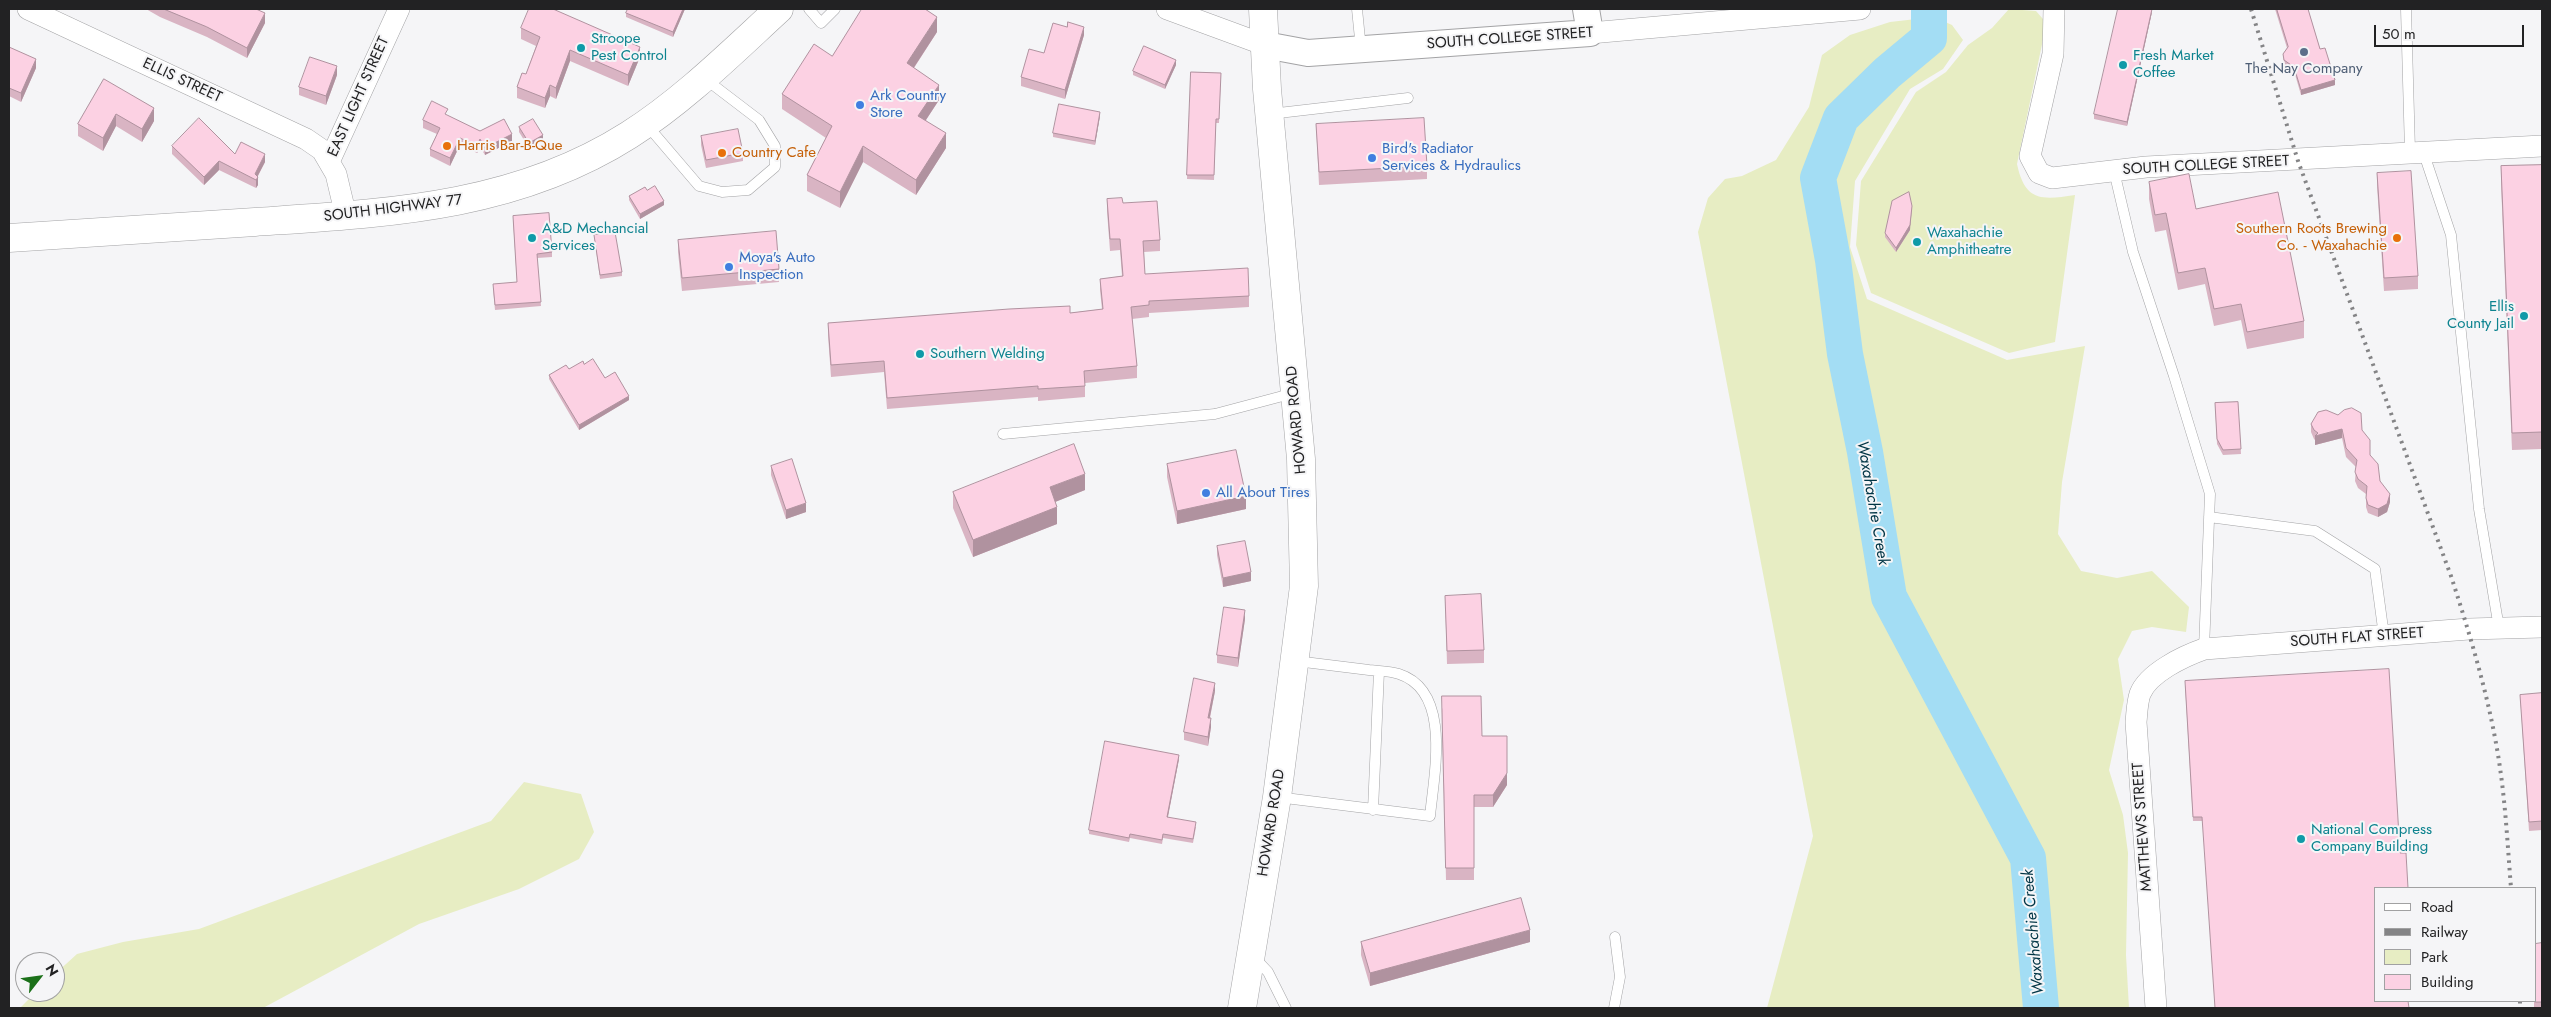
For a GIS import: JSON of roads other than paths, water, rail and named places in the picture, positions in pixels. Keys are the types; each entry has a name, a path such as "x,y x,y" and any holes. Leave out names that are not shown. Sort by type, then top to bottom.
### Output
{"main road":[{"name":"SOUTH HIGHWAY 77","path":"9,238 346,216 460,202 522,186 592,156 645,124 703,78 779,9"},
{"name":"HOWARD ROAD","path":"1242,1008 1277,797 1304,586 1301,459 1269,114 1262,9"}],"street":[{"name":"ELLIS STREET","path":"28,9 306,139 322,150 329,162"},
{"name":"EAST LIGHT STREET","path":"346,216 336,174 329,162 399,9"},
{"name":"SOUTH COLLEGE STREET","path":"1167,9 1265,45 1308,53 1361,49 1588,21 1850,10"},
{"name":"SOUTH COLLEGE STREET","path":"2054,9 2053,54 2030,156 2039,173 2052,178 2146,167 2298,161 2417,151 2542,146"},
{"name":"SOUTH FLAT STREET","path":"2175,661 2204,649 2499,628 2542,627"},
{"name":"MATTHEWS STREET","path":"2156,1008 2136,722 2140,694 2147,683 2175,661"}],"lane":[{"path":"809,9 821,23 835,9"},
{"path":"1358,9 1361,49"},
{"path":"2406,9 2417,151 2451,235 2479,509 2499,628"},
{"path":"645,124 699,186 722,192 748,190 775,166 775,146 760,120 703,78"},
{"path":"1269,114 1408,98"},
{"path":"2114,171 2133,252 2210,494 2204,649"},
{"path":"1003,434 1215,414 1295,393"},
{"path":"2209,517 2314,531 2374,569 2384,636"},
{"path":"1277,797 1430,816 1437,744 1433,714 1426,694 1418,683 1399,674 1295,661"},
{"path":"1373,810 1379,671"},
{"path":"1614,1008 1620,977 1615,937"},
{"path":"1251,954 1268,972 1286,1008"}],"waterway":[{"name":"Waxahachie Creek","path":"1929,9 1929,38 1887,73 1841,118 1818,178 1833,260 1845,354 1865,452 1889,597 2028,858 2041,1008"}],"railway":[{"path":"2251,9 2298,161 2451,576 2466,625 2487,699 2497,750 2504,803 2511,887"},
{"path":"2520,1002 2520,1008"}],"place":[{"name":"Stroope Pest Control","path":"581,48"},
{"name":"The Nay Company","path":"2304,52"},
{"name":"Fresh Market Coffee","path":"2123,65"},
{"name":"Ark Country Store","path":"860,105"},
{"name":"Harris Bar-B-Que","path":"447,146"},
{"name":"Country Cafe","path":"722,153"},
{"name":"Bird's Radiator Services & Hydraulics","path":"1372,158"},
{"name":"A&D Mechancial Services","path":"532,238"},
{"name":"Southern Roots Brewing Co. - Waxahachie","path":"2397,238"},
{"name":"Waxahachie Amphitheatre","path":"1917,242"},
{"name":"Moya's Auto Inspection","path":"729,267"},
{"name":"Ellis County Jail","path":"2524,316"},
{"name":"Southern Welding","path":"920,354"},
{"name":"All About Tires","path":"1206,493"},
{"name":"National Compress Company Building","path":"2301,839"}]}
